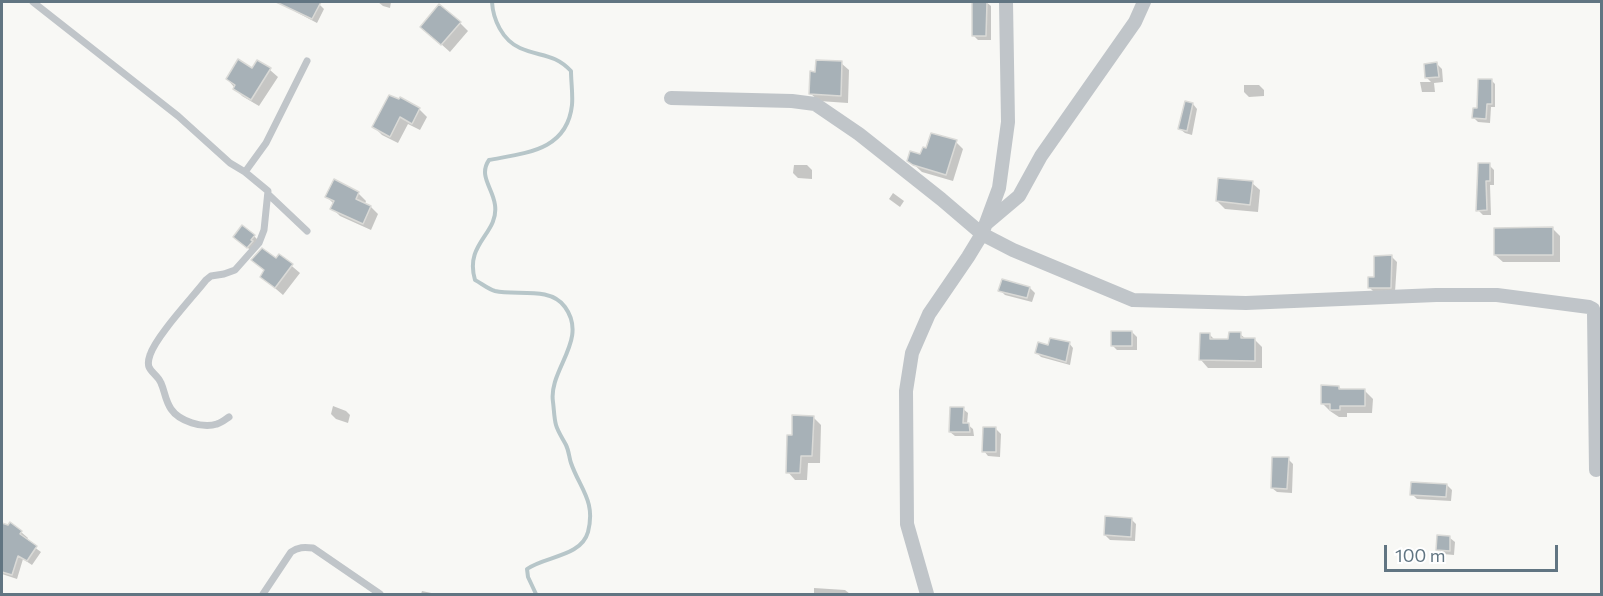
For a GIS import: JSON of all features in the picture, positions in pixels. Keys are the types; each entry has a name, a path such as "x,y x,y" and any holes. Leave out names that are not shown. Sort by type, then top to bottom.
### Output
{"street":[{"path":"927,594 907,524 906,391 912,353 929,314 968,257 983,230 999,188 1008,122 1006,2"},
{"path":"983,230 1019,196 1041,156 1135,22 1143,2"},
{"path":"671,98 792,101 815,104 859,134 941,199 1013,250 1133,300 1246,303 1436,295 1497,295 1589,307 1594,313 1596,470"}],"lane":[{"path":"33,2 178,116 231,163 266,188 269,195 307,231"},
{"path":"244,172 266,143 307,61"},
{"path":"229,417 216,425 198,424 184,420 172,411 164,396 163,385 159,378 151,373 148,364 149,357 154,346 206,280 212,276 235,270 259,243 264,231 269,195"},
{"path":"263,594 291,552 304,547 313,548 381,594"}],"building":[{"path":"276,2 321,2 312,19"},
{"path":"972,2 987,2 986,36 972,36"},
{"path":"439,4 461,22 441,45 420,27"},
{"path":"238,59 252,68 257,60 271,68 251,100 233,89 235,85 226,79"},
{"path":"816,60 842,61 841,96 809,94 810,71 815,72"},
{"path":"1437,62 1439,77 1425,78 1424,64"},
{"path":"1478,79 1492,79 1492,104 1487,104 1486,119 1472,118 1473,108 1477,108"},
{"path":"389,95 399,99 400,97 420,108 412,124 400,117 390,137 372,127"},
{"path":"1185,101 1193,103 1187,131 1178,129"},
{"path":"931,133 957,140 946,175 907,161 910,151 920,154 923,147 926,148"},
{"path":"1478,163 1490,163 1490,181 1486,181 1487,210 1476,211"},
{"path":"1218,178 1253,181 1250,205 1216,201"},
{"path":"334,179 359,192 356,199 371,206 363,224 330,209 334,201 325,197"},
{"path":"242,225 255,235 247,248 233,237"},
{"path":"1553,227 1553,255 1494,255 1494,228"},
{"path":"262,248 276,258 279,254 293,264 275,288 260,277 264,270 251,260"},
{"path":"1392,255 1391,288 1368,288 1368,277 1374,277 1374,256"},
{"path":"1002,279 1030,287 1027,298 998,291"},
{"path":"1111,331 1132,331 1132,346 1111,346"},
{"path":"1229,332 1241,332 1241,338 1255,338 1255,361 1199,360 1200,333 1210,333 1210,339 1228,339"},
{"path":"1050,338 1070,342 1066,362 1035,353 1038,342 1048,345"},
{"path":"1321,385 1339,386 1339,389 1365,389 1365,406 1340,406 1340,410 1330,410 1330,404 1321,404"},
{"path":"950,407 964,407 963,423 969,423 970,432 949,432"},
{"path":"792,415 814,416 812,456 801,456 800,473 786,473 787,435 792,435"},
{"path":"983,427 996,427 996,452 982,452"},
{"path":"1272,457 1289,457 1287,489 1271,488"},
{"path":"1411,482 1447,484 1446,497 1410,495"},
{"path":"1105,516 1132,518 1131,537 1104,535"},
{"path":"10,522 22,531 20,534 37,546 27,561 18,556 12,575 2,572 2,523 8,525"},
{"path":"1437,535 1450,536 1450,551 1436,550"}],"waterway":[{"path":"492,2 494,15 508,40 527,51 559,61 571,71 572,105 562,132 553,141 530,152 489,160 485,171 494,199 495,215 474,257 473,267 475,280 490,289 551,296 559,300 571,319 573,331 570,343 553,390 554,416 589,503 590,521 588,532 578,546 527,569 536,594"}]}
